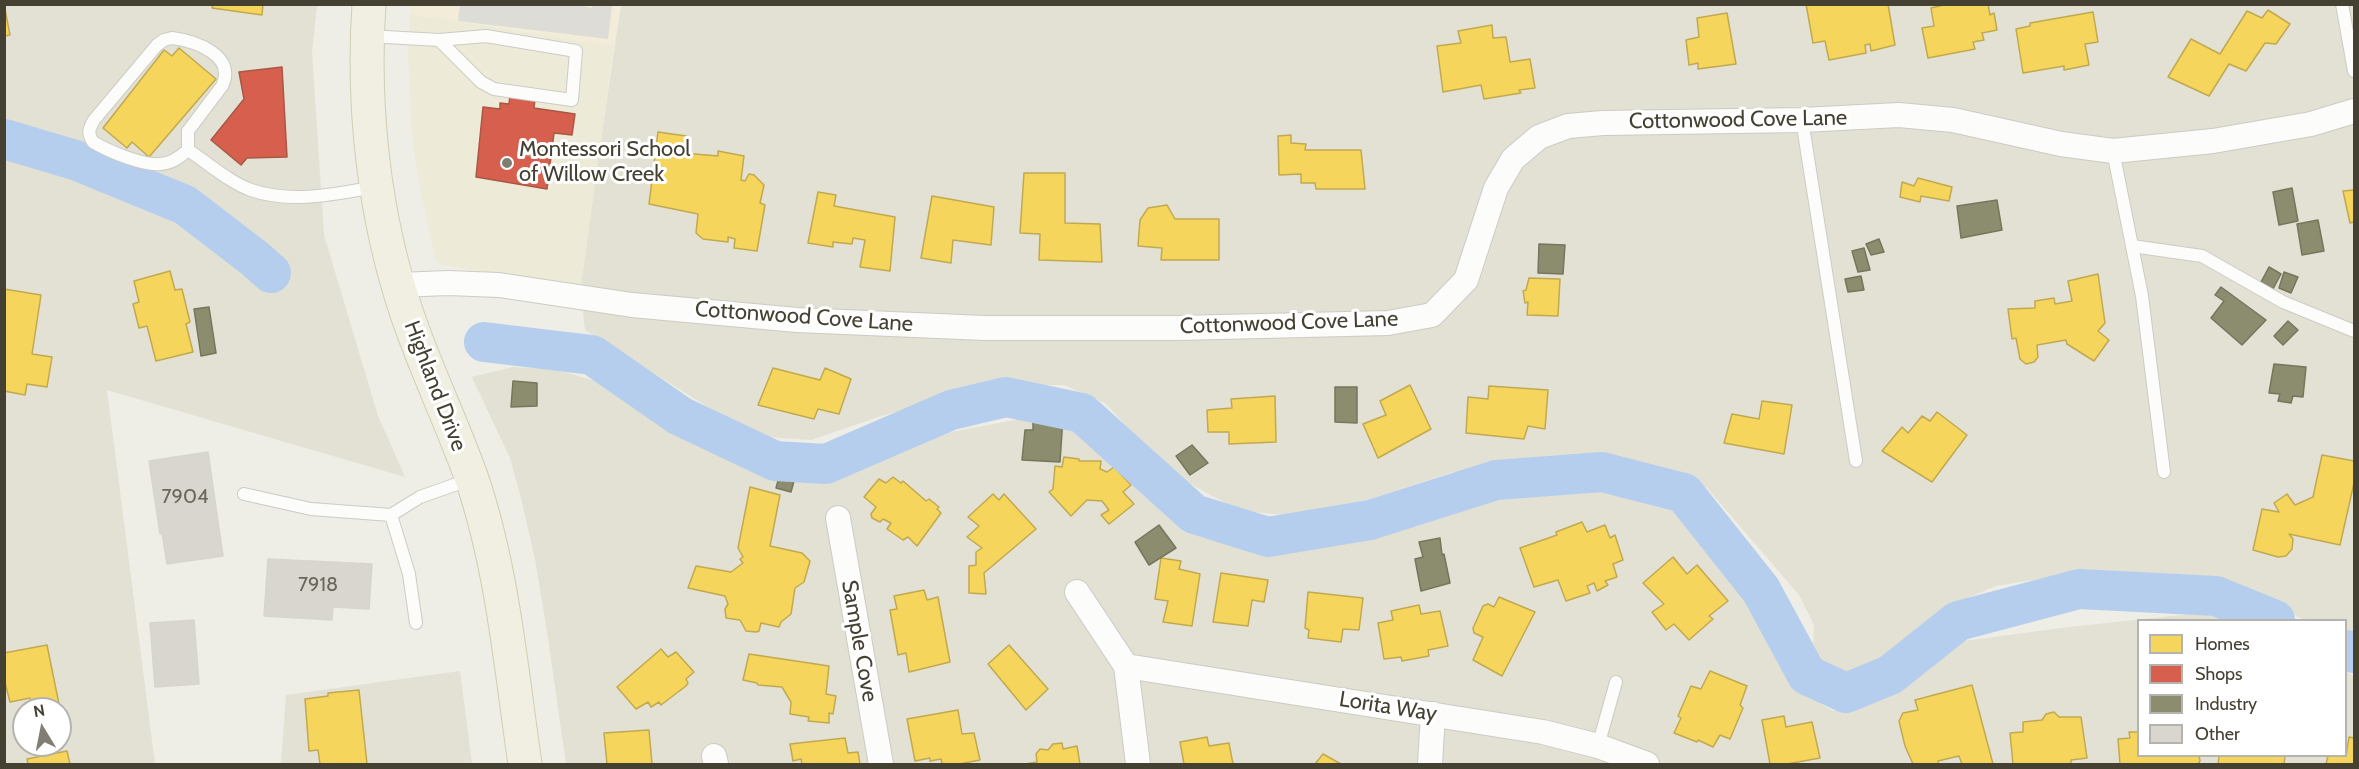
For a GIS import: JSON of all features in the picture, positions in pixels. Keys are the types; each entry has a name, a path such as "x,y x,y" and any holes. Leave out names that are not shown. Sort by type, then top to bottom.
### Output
{"main road":[{"name":"Highland Drive","path":"368,20 369,112 377,187 399,285 414,333 472,479 497,572 525,765"}],"street":[{"name":"Cottonwood Cove Lane","path":"399,285 448,283 499,285 632,304 797,320 973,327 1178,328 1388,323 1432,315 1466,280 1496,188 1513,159 1539,137 1568,126 1603,123 1899,116 1953,120 2061,144 2113,151 2212,141 2311,124 2355,111"},
{"name":"Sample Cove","path":"838,518 881,765"},
{"path":"1077,592 1126,666 1138,765"},
{"name":"Lorita Way","path":"1126,666 1543,732 1598,746 1647,765"},
{"path":"1430,765 1433,714"}],"lane":[{"path":"2342,4 2355,71"},
{"path":"368,20 439,40 486,36 576,51 572,100 494,89 481,82 439,40"},
{"path":"164,40 183,40 198,45 222,60 225,69 226,78 222,86 188,131 188,150 168,163 147,164 101,147 89,136 89,129 94,120 164,40"},
{"path":"1803,120 1856,461"},
{"path":"188,150 237,183 251,190 266,193 301,197 377,187"},
{"path":"2113,151 2142,296 2164,472"},
{"path":"2132,246 2202,256 2283,302 2355,332"},
{"path":"244,494 311,509 391,515 420,497 472,479"},
{"path":"391,515 409,574 416,623"},
{"path":"1598,746 1616,682"}],"shaded area":[{"path":"411,4 621,5 614,46 410,14"},
{"path":"573,4 592,8 593,5 612,5 608,39 458,21 460,5"},
{"path":"4,5 317,5 312,52 324,235 378,416 405,477 107,390 155,764 5,764"},
{"path":"621,5 2354,5 2354,643 2347,640 2347,619 2303,619 2239,590 2184,579 2083,572 1996,586 1943,608 1911,635 1879,667 1857,677 1830,673 1813,654 1814,625 1799,595 1707,488 1672,471 1603,454 1545,456 1453,472 1367,500 1287,515 1241,511 1166,469 1105,403 1064,385 996,385 881,416 811,440 754,436 585,330 580,281"},
{"name":"Montessori School of Willow Creek","path":"410,14 614,46 581,287 436,262 420,189 412,136 408,54"},
{"path":"513,367 554,369 613,386 677,431 723,458 778,470 823,476 844,470 920,438 1051,413 1080,420 1183,531 1207,539 1306,542 1377,530 1505,496 1547,488 1598,488 1668,506 1705,533 1735,579 1766,638 1789,667 1806,695 1833,711 1885,698 1919,677 1964,641 2137,620 2137,757 2347,757 2347,672 2354,677 2354,764 566,764 535,559 522,502 510,458 472,377"},
{"path":"2201,613 2231,619 2144,619"},
{"path":"460,671 472,764 281,764 286,695"}],"building: Homes":[{"path":"4,4 10,35 4,36"},
{"path":"213,4 263,4 262,15 212,8"},
{"path":"1806,4 1888,4 1895,45 1871,51 1870,44 1865,45 1866,53 1829,60 1825,41 1813,43"},
{"path":"1948,4 1988,4 1990,15 1994,13 1997,30 1982,33 1984,40 1973,42 1975,49 1928,58 1922,28 1934,26 1931,8"},
{"path":"2268,10 2290,24 2276,44 2265,43 2246,71 2229,64 2209,96 2168,77 2191,39 2220,54 2247,11 2262,18"},
{"path":"2093,12 2098,42 2085,44 2089,65 2064,70 2064,66 2023,73 2016,29 2030,26 2030,23"},
{"path":"1727,13 1736,64 1698,69 1698,63 1689,65 1686,40 1699,37 1697,18"},
{"path":"1492,25 1493,38 1506,37 1510,62 1530,59 1535,88 1519,90 1521,93 1484,99 1481,85 1443,92 1437,46 1461,43 1458,31"},
{"path":"179,48 216,79 149,157 132,142 127,148 103,128 164,50 172,56"},
{"path":"658,132 686,136 683,153 718,156 718,151 744,156 741,180 745,181 749,174 754,175 764,185 760,203 765,205 757,251 734,248 735,239 728,237 728,242 703,239 696,233 698,214 649,204"},
{"path":"1291,135 1291,143 1306,144 1305,150 1361,150 1365,189 1316,189 1315,183 1301,183 1301,174 1279,175 1278,136"},
{"path":"1024,173 1065,173 1065,223 1100,224 1102,262 1039,260 1040,234 1020,233"},
{"path":"1918,178 1952,187 1949,201 1921,196 1920,202 1900,197 1902,182 1914,186"},
{"path":"2354,190 2354,222 2350,223 2343,191"},
{"path":"818,192 836,195 834,206 895,217 890,271 860,267 865,240 853,238 852,244 833,242 833,247 808,243"},
{"path":"932,196 994,207 991,245 953,240 951,263 921,258"},
{"path":"1167,205 1175,219 1219,219 1219,260 1161,260 1162,248 1138,246 1140,220 1148,208"},
{"path":"170,271 175,290 182,289 190,322 186,324 193,352 156,361 147,326 139,328 133,304 139,302 134,281"},
{"path":"2098,274 2105,323 2098,331 2109,340 2094,361 2067,344 2066,340 2037,345 2038,357 2034,362 2026,364 2020,359 2016,338 2012,339 2008,309 2035,308 2035,301 2054,298 2055,304 2072,301 2068,281"},
{"path":"1529,278 1560,279 1558,316 1527,315 1528,302 1525,303 1523,291 1526,290"},
{"path":"4,289 41,295 32,354 52,357 47,387 27,384 25,395 4,391"},
{"path":"773,368 820,380 825,368 851,379 839,414 818,409 814,419 758,405"},
{"path":"1410,385 1431,429 1378,458 1363,424 1386,415 1380,401"},
{"path":"1489,386 1548,390 1545,429 1528,426 1524,439 1466,433 1468,397 1488,399"},
{"path":"1275,396 1276,442 1229,444 1229,432 1208,432 1207,410 1232,408 1231,399"},
{"path":"1762,401 1792,405 1784,454 1724,443 1732,414 1759,419"},
{"path":"1937,412 1967,435 1932,482 1882,451 1902,427 1908,433 1922,416 1930,421"},
{"path":"2322,455 2354,461 2354,483 2340,545 2289,534 2293,539 2292,549 2286,556 2278,557 2253,550 2262,509 2279,512 2274,503 2287,494 2295,505 2313,497"},
{"path":"1064,457 1079,459 1079,461 1101,461 1100,469 1107,472 1114,467 1131,485 1123,492 1134,504 1109,524 1101,515 1109,510 1102,501 1087,500 1071,516 1049,492 1053,489 1055,466 1062,467"},
{"path":"893,477 901,483 903,481 926,501 929,499 939,507 937,509 941,513 917,546 908,537 903,540 887,529 891,523 883,519 880,522 872,518 871,514 876,507 864,497 879,479 886,483"},
{"path":"750,487 780,495 770,546 802,553 810,561 804,582 795,588 791,614 781,622 779,627 761,623 759,631 756,632 746,631 740,620 726,618 725,609 728,604 725,596 688,588 696,566 731,572 743,563 740,559 743,557 738,548"},
{"path":"993,494 999,500 1004,494 1036,529 984,573 986,594 969,593 969,566 976,565 976,552 982,548 967,537 979,526 968,517"},
{"path":"1582,522 1587,532 1605,525 1610,538 1615,535 1623,560 1613,564 1617,577 1605,581 1608,585 1597,591 1594,583 1587,586 1590,593 1566,601 1558,580 1534,587 1520,548 1557,535 1556,532"},
{"path":"1673,557 1687,574 1697,565 1728,601 1709,616 1713,619 1689,640 1674,624 1666,630 1652,612 1664,604 1643,583"},
{"path":"1161,558 1181,561 1179,569 1200,574 1192,626 1163,622 1168,601 1155,599"},
{"path":"1221,573 1268,580 1264,602 1252,600 1248,626 1213,622"},
{"path":"924,590 927,600 938,597 950,662 909,672 906,653 898,655 890,610 897,609 894,596"},
{"path":"1308,592 1363,598 1359,630 1343,629 1341,642 1308,638 1309,630 1305,628"},
{"path":"1499,597 1535,612 1502,676 1473,660 1483,637 1474,633 1473,628 1483,606 1488,604 1494,607"},
{"path":"1419,605 1421,614 1440,611 1448,646 1428,650 1429,656 1402,661 1401,657 1384,659 1378,623 1393,620 1391,611"},
{"path":"47,645 58,697 12,697 10,702 4,679 4,653"},
{"path":"1009,645 1048,689 1026,710 988,664"},
{"path":"661,649 668,657 676,652 694,672 686,679 688,683 686,686 661,705 659,702 651,707 648,702 636,709 617,687"},
{"path":"749,654 829,666 826,694 836,696 833,714 829,713 829,723 808,721 809,717 790,714 791,702 782,687 758,685 743,680"},
{"path":"1710,671 1747,686 1740,705 1743,708 1730,739 1720,735 1713,747 1674,733 1681,718 1678,716 1691,686 1701,689"},
{"path":"1972,685 1993,764 1962,764 1959,756 1938,761 1938,764 1913,764 1905,746 1899,721 1903,713 1918,710 1915,700"},
{"path":"359,690 367,764 320,764 318,750 309,751 305,699 328,696 328,693"},
{"path":"958,710 962,734 974,733 980,760 959,764 942,764 941,759 930,761 930,758 915,761 907,719"},
{"path":"2054,712 2059,717 2081,717 2087,758 2071,760 2071,764 2013,764 2010,733 2023,732 2023,722 2042,720 2046,714"},
{"path":"1784,716 1786,727 1812,722 1820,758 1787,764 1770,764 1762,720"},
{"path":"649,730 652,764 607,764 604,733"},
{"path":"2129,732 2137,732 2137,757 2199,757 2200,761 2198,764 2120,764 2118,739 2130,738"},
{"path":"1207,737 1209,746 1229,743 1233,764 1184,764 1180,742"},
{"path":"2349,737 2354,738 2354,764 2326,764 2328,757 2347,757"},
{"path":"845,738 848,753 858,752 860,764 802,764 801,759 793,761 790,744"},
{"path":"1062,743 1063,749 1077,746 1080,764 1025,764 1037,762 1036,754 1040,749 1048,750 1053,744"},
{"path":"1323,754 1341,764 1315,764"},
{"path":"68,757 70,764 28,764 27,759"},
{"path":"2219,757 2285,757 2284,764 2218,764"}],"building: Shops":[{"path":"282,67 287,157 247,158 241,165 211,140 244,99 239,72"},
{"path":"510,95 535,99 534,108 575,114 572,135 554,133 547,189 476,177 483,107 500,109 500,103 509,104"}],"building: Industry":[{"path":"2292,188 2298,221 2279,225 2273,192"},
{"path":"1997,200 2002,230 1961,238 1957,206"},
{"path":"2318,220 2324,251 2302,255 2297,224"},
{"path":"1879,239 1884,252 1871,255 1866,244"},
{"path":"1539,244 1565,245 1563,274 1538,273"},
{"path":"1864,248 1870,270 1858,272 1852,251"},
{"path":"2269,267 2281,274 2273,289 2261,282"},
{"path":"2284,272 2298,277 2291,293 2279,288"},
{"path":"1861,276 1864,290 1848,292 1845,279"},
{"path":"2221,287 2266,320 2242,345 2211,318 2224,301 2215,295"},
{"path":"209,307 216,353 201,356 194,309"},
{"path":"2288,321 2298,330 2283,345 2274,336"},
{"path":"2274,364 2306,367 2303,397 2293,396 2291,403 2278,401 2280,394 2269,393"},
{"path":"513,381 537,383 537,406 511,407"},
{"path":"1335,387 1357,387 1357,423 1335,422"},
{"path":"1033,416 1063,417 1060,462 1022,460 1025,430 1033,430"},
{"path":"1192,445 1208,463 1190,475 1176,456"},
{"path":"779,477 794,481 791,492 776,488"},
{"path":"1159,525 1176,548 1149,565 1135,542"},
{"path":"1440,538 1450,583 1421,591 1415,559 1423,557 1419,542"}],"building: Other":[{"path":"208,452 223,556 167,564 149,461"},
{"path":"268,559 372,564 369,609 333,607 332,620 264,616"},
{"path":"194,620 199,684 155,687 150,623"}],"waterway":[{"path":"4,139 75,160 185,205 271,273"},
{"path":"484,342 592,355 680,416 775,461 826,464 951,410 1006,397 1082,413 1194,514 1268,537 1370,520 1496,480 1602,472 1684,493 1761,590 1807,675 1846,693 1890,675 1958,621 2079,589 2216,596 2273,619"},
{"path":"2347,650 2354,653"}],"place":[{"name":"Montessori School of Willow Creek","path":"507,163"}]}
